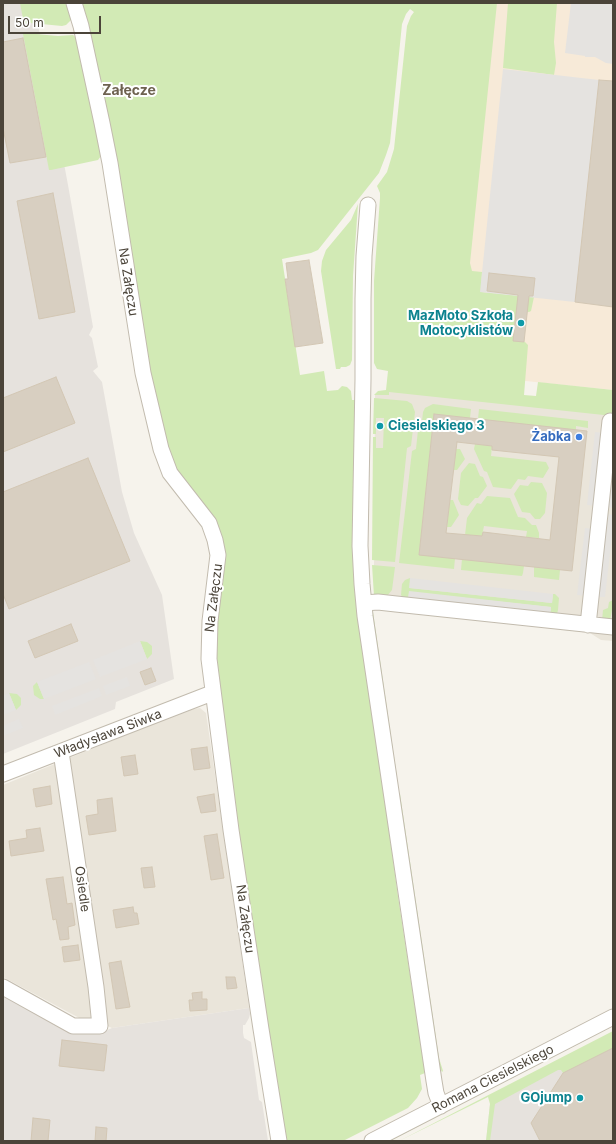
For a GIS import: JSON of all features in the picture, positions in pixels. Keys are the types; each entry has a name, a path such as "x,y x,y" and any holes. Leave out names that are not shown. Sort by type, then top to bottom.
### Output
{"street":[{"name":"Na Załęczu","path":"74,3 81,26 110,163 143,373 161,450 170,473 209,523 218,555 209,632 209,659 212,692 258,1014 279,1141"},
{"path":"368,205 364,256 360,546 364,603 434,1081 436,1094 441,1106"},
{"path":"588,625 610,421"},
{"path":"364,603 378,602 613,627"},
{"name":"Władysława Siwka","path":"3,774 212,692"},
{"name":"Osiedle","path":"3,987 73,1026 100,1026 96,987 61,752"},
{"name":"Romana Ciesielskiego","path":"372,1141 613,1017"}],"shaded area":[{"path":"3,3 34,3 93,327 89,335 92,338 98,367 93,371 102,382 122,492 134,533 162,595 174,679 116,702 115,709 3,754"},
{"path":"409,3 613,3 613,390 506,379 381,331 416,14 409,7"},
{"path":"571,3 613,3 613,64 606,63 595,57 585,57 565,53"},
{"path":"503,69 599,80 575,302 480,292"},
{"path":"394,389 613,408 613,641 601,640 590,633 378,609 374,569 375,394"},
{"path":"595,432 604,433 596,506 587,505"},
{"path":"613,439 613,508 606,507"},
{"path":"605,514 613,515 613,527 605,597 596,597"},
{"path":"585,528 594,529 587,596 577,595"},
{"path":"410,578 553,594 552,603 409,588"},
{"path":"409,591 551,607 550,616 408,600"},
{"path":"140,641 147,659 100,677 93,660"},
{"path":"89,662 96,679 44,699 37,682"},
{"path":"127,677 130,686 106,695 103,686"},
{"path":"99,688 102,696 55,715 52,706"},
{"path":"9,693 16,710 3,715 3,696"},
{"path":"200,708 206,713 249,1008 112,1028 94,1020 83,1020 3,977 3,785 138,730 193,709"},
{"path":"19,719 23,728 3,736 3,726"},
{"path":"3,994 103,1032 112,1028 249,1008 250,1014 245,1025 243,1025 243,1033 244,1038 251,1042 259,1100 262,1102 268,1141 3,1141"},
{"name":"GOjump","path":"613,1038 613,1141 486,1141 490,1104"}],"green space":[{"path":"20,3 65,3 70,12 71,20 66,25 62,26 31,23 21,24 20,20 23,19"},
{"path":"82,3 497,3 470,263 472,271 482,272 481,292 534,297 531,311 517,311 514,341 525,342 528,345 524,395 536,396 538,382 613,390 613,416 389,392 389,395 374,395 378,391 386,390 388,371 377,369 374,363 374,281 380,198 380,193 377,186 387,172 394,149 407,26 414,12 410,9 402,24 390,143 379,173 318,250 311,253 282,259 300,375 324,371 327,391 338,390 342,386 347,387 351,391 352,400 356,400 378,750 398,896 425,1073 420,1075 422,1089 417,1098 408,1108 343,1141 286,1141 273,1068 215,660 216,623 223,557 164,452"},
{"path":"508,3 557,3 554,42 556,63 554,75 503,68"},
{"path":"23,34 58,36 73,35 78,39 101,156 98,160 49,170"},
{"path":"358,204 353,276 352,360 350,365 336,369 321,271 322,261 326,250 351,220"},
{"path":"374,398 407,401 412,404 415,412 411,446 407,448 395,562 372,560 373,437 376,437 376,448 383,448 384,418 376,418 376,434 373,434"},
{"path":"433,404 471,409 470,418 434,414 419,554 455,558 454,569 399,563 412,451 416,449 418,430 421,430 423,412 425,408"},
{"path":"479,409 588,421 588,428 576,426 576,430 478,419"},
{"path":"475,444 492,446 491,456 546,462 549,468 543,478 528,476 525,480 518,479 511,489 493,487 487,472 484,471 474,449"},
{"path":"456,449 460,449 465,459 457,470 453,470"},
{"path":"469,463 475,464 480,476 483,477 487,486 478,498 475,498 468,506 461,505 458,499 461,473"},
{"path":"531,482 542,483 547,493 545,513 540,519 535,519 530,513 522,512 514,494 520,485 528,486"},
{"path":"487,496 510,498 518,517 525,518 532,525 536,525 539,538 526,537 527,531 484,526 482,536 465,535 467,518 477,503 481,504"},
{"path":"450,500 453,500 459,515 451,527 447,527"},
{"path":"462,559 524,566 523,573 522,576 461,570"},
{"path":"372,565 395,567 392,590 387,596 374,596"},
{"path":"534,567 560,570 559,580 534,577"},
{"path":"410,578 410,588 552,603 553,594 555,594 559,598 558,610 557,614 550,616 551,607 409,592 408,600 403,598 401,595 402,584 405,580"},
{"path":"613,600 613,610 610,621 602,621 603,610 608,608 609,602"},
{"path":"373,612 397,777 395,774 372,615"},
{"path":"140,641 147,642 152,646 152,654 147,659"},
{"path":"37,682 44,699 40,699 34,695 33,686"},
{"path":"9,693 17,694 21,698 21,705 16,710"},
{"path":"400,794 442,1072 439,1066 398,797"},
{"path":"613,1024 613,1026 390,1141 387,1141"},
{"path":"613,1031 613,1048 563,1073 561,1070 558,1070 495,1104 490,1141 486,1141 490,1104 488,1097 399,1141"}],"building":[{"path":"23,38 46,157 10,163 3,128 3,42"},
{"path":"599,80 613,81 613,307 575,302"},
{"path":"53,193 75,312 39,319 17,201"},
{"path":"309,260 323,343 295,347 285,279 288,279 286,263"},
{"path":"489,273 535,278 533,296 529,296 524,342 513,341 518,295 487,291"},
{"path":"56,377 75,423 3,452 3,398"},
{"path":"434,414 587,431 572,571 419,555","holes":["457,442 492,446 492,450 559,457 550,540 483,532 482,536 446,533"]},
{"path":"88,458 130,561 9,609 3,594 3,492"},
{"path":"71,624 78,641 35,658 28,641"},
{"path":"151,668 156,681 145,685 140,672"},
{"path":"207,747 210,768 194,770 191,749"},
{"path":"135,755 138,774 124,776 121,757"},
{"path":"50,786 52,804 36,807 33,789"},
{"path":"214,794 216,811 201,813 197,797"},
{"path":"112,798 116,831 89,835 86,816 98,814 97,800"},
{"path":"40,828 44,851 11,856 9,841 27,838 26,830"},
{"path":"217,834 224,878 211,880 204,836"},
{"path":"152,867 155,887 144,888 141,868"},
{"path":"63,877 67,904 72,903 75,925 68,927 69,939 60,940 56,919 53,920 46,879"},
{"path":"133,907 134,913 137,913 139,924 116,928 113,910"},
{"path":"78,945 80,960 64,962 62,947"},
{"path":"121,961 130,1007 116,1009 109,963"},
{"path":"226,977 235,977 237,988 227,989"},
{"path":"202,992 202,999 207,999 207,1010 190,1011 189,1000 193,1000 192,993"},
{"path":"62,1040 107,1045 104,1071 59,1066"},
{"name":"GOjump","path":"613,1048 613,1141 540,1141 531,1123 563,1073"},
{"path":"33,1118 50,1120 48,1141 31,1141"},
{"path":"96,1127 107,1128 106,1141 95,1141"}],"place":[{"name":"MazMoto Szkoła Motocyklistów","path":"521,323"},
{"name":"Ciesielskiego 3","path":"380,426"},
{"name":"Żabka","path":"579,437"},
{"name":"GOjump","path":"580,1098"}],"district":[{"name":"Załęcze","path":"129,91"}]}
